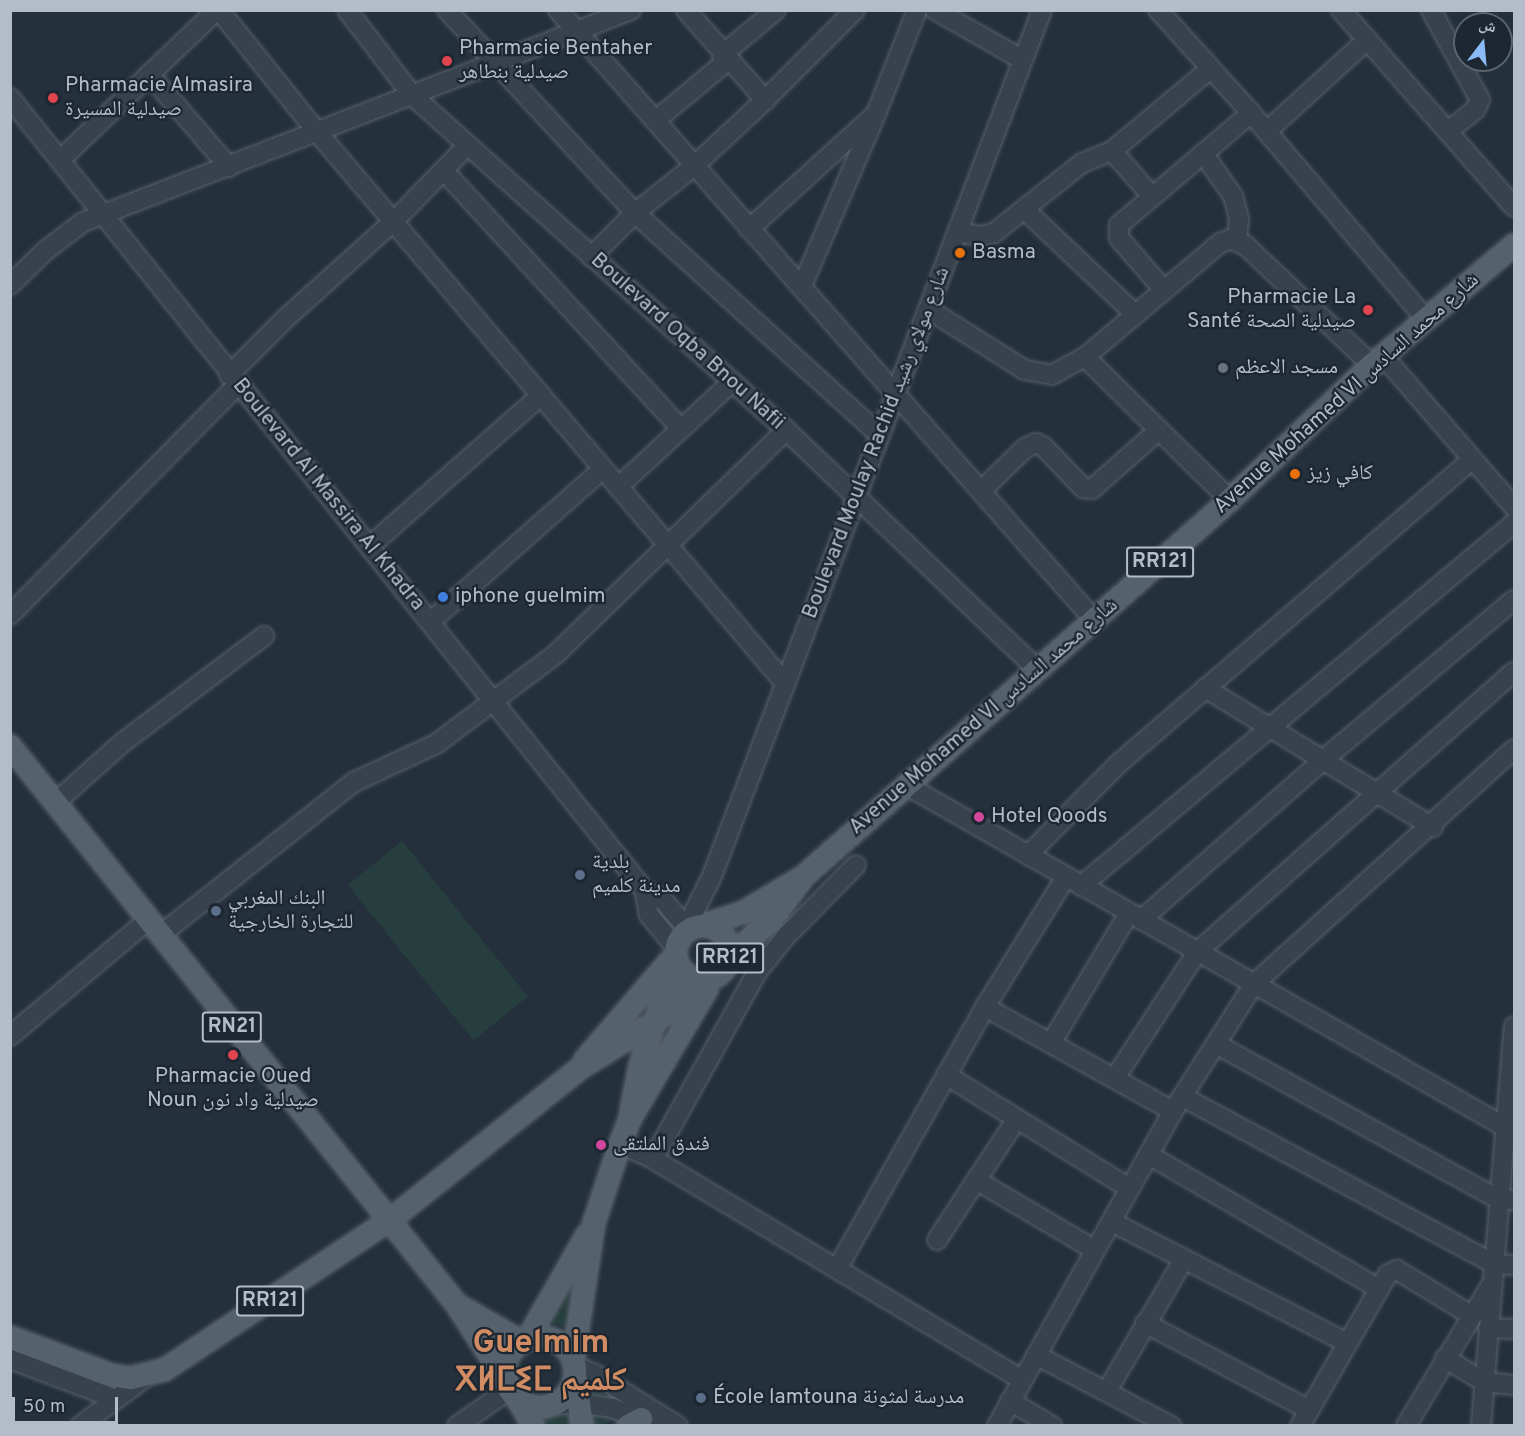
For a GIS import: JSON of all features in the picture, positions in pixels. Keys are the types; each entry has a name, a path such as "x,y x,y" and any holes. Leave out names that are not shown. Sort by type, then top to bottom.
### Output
{"main road":[{"name":"Avenue Mohamed VI شارع محمد السادس","path":"693,937 744,912 803,877 1036,668 1230,500 1378,360 1515,244"},
{"name":"RN21","path":"10,746 153,928 457,1305 532,1425"},
{"name":"Avenue Mohamed VI شارع محمد السادس","path":"730,957 772,919 803,877"},
{"name":"RR121","path":"10,1337 111,1375 147,1376 192,1353 390,1220 579,1069 655,1022 724,970 730,957 728,942 693,937"},
{"name":"RR121","path":"693,937 688,976 710,979"},
{"name":"RR121","path":"579,1069 693,937"},
{"path":"630,1119 640,1066 655,1022 693,937"},
{"path":"594,1223 525,1342 508,1360 511,1390 532,1406 551,1405 565,1397 574,1367 594,1223 620,1144 630,1119 710,979"},
{"name":"RN21","path":"457,1305 525,1342 541,1337 559,1343 574,1367"},
{"path":"574,1367 581,1414"}],"street":[{"path":"60,160 218,10 318,133 395,220 618,487 785,682"},
{"name":"Boulevard Oqba Bnou Nafii","path":"347,10 413,96 786,430 1036,668"},
{"path":"447,10 494,64 635,213 880,435"},
{"path":"558,10 1094,620"},
{"path":"10,285 60,237 83,222 104,216 631,10"},
{"path":"686,10 725,58 765,100"},
{"path":"656,120 776,10"},
{"path":"591,257 635,213 694,166 765,100 855,10"},
{"path":"802,286 876,114 917,10"},
{"path":"935,10 1023,60"},
{"path":"1158,10 1267,131 1426,319"},
{"path":"1341,10 1515,207"},
{"path":"1431,10 1480,100 1475,110 1449,130"},
{"name":"Boulevard Moulay Rachid شارع مولاي رشيد","path":"693,937 698,902 712,876 1040,11"},
{"path":"1267,131 1367,40"},
{"path":"958,232 987,236 1026,211 1082,163 1112,152 1210,69"},
{"path":"149,74 229,167"},
{"name":"Boulevard Al Massira Al Khadra","path":"10,98 233,380 431,621 645,891 666,903 693,937"},
{"path":"1163,289 1117,233 1125,217 1251,113"},
{"path":"749,229 876,114"},
{"path":"10,615 233,380 285,319 395,220 467,146"},
{"path":"1112,152 1151,195"},
{"path":"1203,153 1233,196 1239,219 1237,242"},
{"path":"443,170 680,428"},
{"path":"1026,211 1135,314"},
{"path":"928,309 1039,375 1052,375 1085,357 1220,243 1237,242 1378,360 1515,507"},
{"path":"1085,357 1230,500"},
{"path":"618,487 732,382"},
{"path":"370,546 541,395"},
{"path":"10,1036 153,928 354,782 436,744 557,653 621,594 667,543 786,430"},
{"path":"981,491 1025,448 1036,443 1044,447 1083,488 1092,489 1159,430"},
{"path":"1028,855 1118,764 1472,459"},
{"path":"431,621 603,469"},
{"path":"837,1269 985,1007 1074,881 1272,729 1515,523"},
{"path":"1051,1043 1135,916 1515,600"},
{"path":"56,802 122,743 264,636"},
{"path":"1115,1078 1197,952 1294,863 1380,794 1515,672"},
{"path":"1205,688 1433,827"},
{"path":"997,1425 1129,1188 1178,1104 1254,984 1433,827 1515,749"},
{"path":"906,785 1505,1127"},
{"path":"653,1159 757,972 787,935 856,866"},
{"name":"Boulevard Moulay Rachid شارع مولاي رشيد","path":"693,937 709,894 712,876"},
{"name":"Boulevard Al Massira Al Khadra","path":"645,891 648,915 693,937"},
{"path":"666,903 679,907 698,902"},
{"path":"985,1007 1115,1078 1178,1104 1493,1272 1515,1265"},
{"path":"1481,1425 1493,1272 1506,1199 1508,1150 1505,1127 1515,1026"},
{"path":"1216,1044 1506,1199"},
{"path":"946,1075 1129,1188"},
{"path":"937,1240 1016,1120"},
{"path":"620,1144 653,1159 1022,1380"},
{"path":"1149,1155 1379,1289"},
{"path":"976,1180 1095,1250"},
{"path":"1112,1222 1347,1343"},
{"path":"1107,1391 1184,1259"},
{"path":"1146,1323 1304,1418 1388,1274 1397,1270 1471,1316"},
{"path":"1406,1425 1471,1316 1493,1272"},
{"path":"1488,1328 1515,1329"},
{"path":"1036,1355 1107,1391 1148,1420 1171,1425"},
{"path":"1444,1358 1484,1382 1515,1384"},
{"path":"10,1359 113,1398"},
{"path":"574,1367 595,1374 678,1425"},
{"path":"80,1425 113,1398 147,1376"},
{"path":"457,1425 511,1390"},
{"path":"1010,1401 1052,1425"},
{"path":"551,1405 581,1414 614,1408 641,1423"}],"green space":[{"path":"402,841 528,996 473,1040 348,885"},
{"path":"579,1262 569,1328 544,1320"},
{"path":"587,1373 642,1410 587,1394"},
{"path":"572,1407 572,1425 548,1425 538,1409"},
{"path":"591,1409 620,1416 604,1425 591,1425"}],"place":[{"name":"Pharmacie Bentaher صيدلية بنطاهر","path":"447,61"},
{"name":"Pharmacie Almasira صيدلية المسيرة","path":"53,98"},
{"name":"Basma","path":"960,253"},
{"name":"Pharmacie La Santé صيدلية الصحة","path":"1368,310"},
{"name":"مسجد الاعظم","path":"1223,368"},
{"name":"كافي زيز","path":"1295,474"},
{"name":"iphone guelmim","path":"443,597"},
{"name":"Hotel Qoods","path":"979,817"},
{"name":"بلدية مدينة كلميم","path":"580,875"},
{"name":"البنك المغربي للتجارة الخارجية","path":"216,911"},
{"name":"Pharmacie Oued Noun صيدلية واد نون","path":"233,1055"},
{"name":"فندق الملتقى","path":"601,1145"},
{"name":"École lamtouna مدرسة لمثونة","path":"701,1398"}],"district":[{"name":"Guelmim ⴳⵍⵎⵉⵎ كلميم","path":"541,1364"}]}
